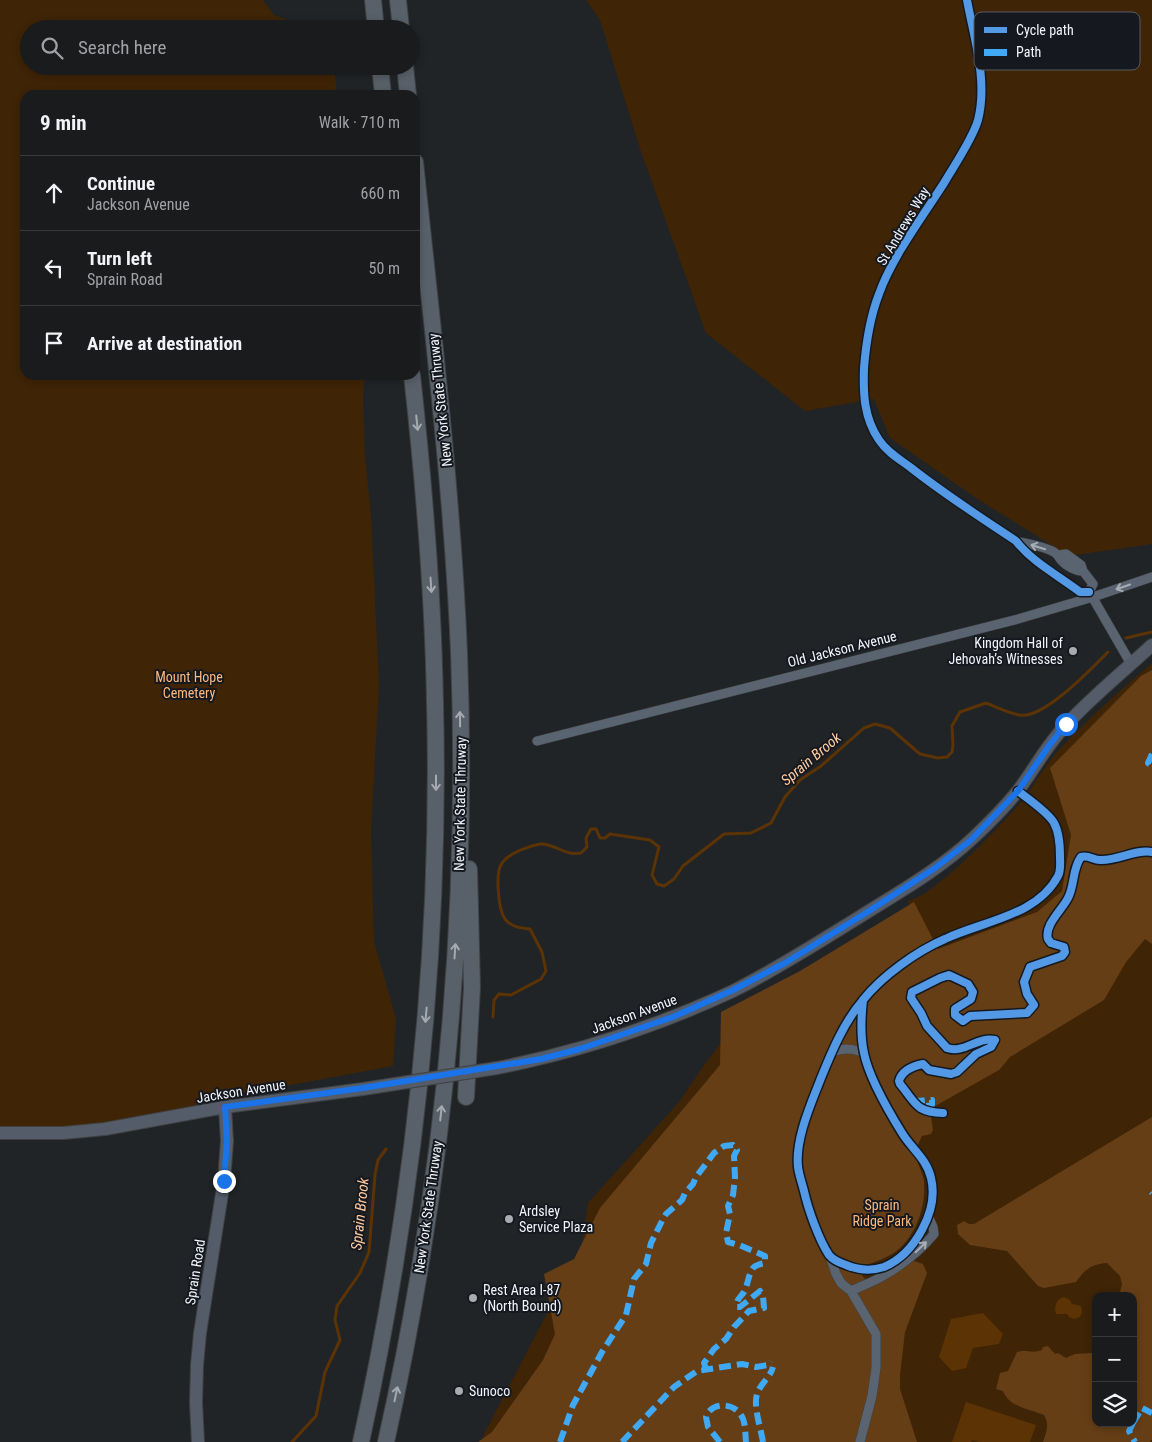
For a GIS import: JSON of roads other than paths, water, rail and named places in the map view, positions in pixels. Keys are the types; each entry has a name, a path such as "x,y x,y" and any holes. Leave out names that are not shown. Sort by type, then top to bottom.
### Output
{"highway":[{"path":"373,0 375,20"},
{"path":"398,0 400,20"},
{"path":"381,75 382,90"},
{"path":"406,75 407,90"},
{"name":"New York State Thruway","path":"386,1442 418,1281 442,1105 457,920 461,762 459,655 451,514 420,211"},
{"name":"New York State Thruway","path":"361,1442 388,1304 410,1165 422,1059 432,917 436,802 434,660 427,527 412,380"},
{"path":"461,762 469,871 471,944 471,1020 466,1097"}],"main road":[{"name":"Jackson Avenue","path":"0,1133 63,1133 105,1129 225,1107 497,1068 580,1049 673,1017 776,968 935,868 971,840 1018,791 1066,724 1152,645"},
{"name":"Sprain Road","path":"198,1442 197,1365 200,1333 224,1181 227,1141 225,1107"}],"street":[{"name":"St Andrews Way","path":"967,0 974,40"},
{"name":"St Andrews Way","path":"979,70 982,94 978,121 959,158 898,255 879,293 872,316 865,353 865,406 871,427 888,451 933,485 1016,541 1023,550 1080,592 1091,595"},
{"name":"St Andrews Way","path":"1016,541 1052,551 1059,555 1066,554 1081,565 1080,571"},
{"path":"1050,570 1059,555"},
{"path":"1068,583 1080,571 1093,584 1091,595 1131,664"},
{"name":"Old Jackson Avenue","path":"537,741 1018,619 1152,577"},
{"path":"860,1442 872,1396 876,1368 876,1334 851,1291 841,1283 836,1274 830,1256 809,1211 798,1166 800,1143 808,1109 832,1052 863,1000 908,959 945,939 1025,908 1047,894 1060,873 1060,848 1055,824 1018,791"},
{"path":"830,1256 853,1268 871,1270 883,1267 896,1260 913,1243 929,1218 932,1196 931,1177 923,1158 903,1135 869,1072 860,1024 863,1000"},
{"path":"832,1052 846,1048 864,1053"},
{"path":"851,1291 882,1277 924,1246 934,1234 934,1227 929,1218"}],"waterway":[{"name":"Sprain Brook","path":"1126,638 1152,632"},
{"name":"Sprain Brook","path":"493,1017 494,1000 499,994 511,995 541,979 546,971 542,952 530,929 510,924 505,919 501,907 498,891 500,868 505,859 514,853 540,844 566,852 581,853 587,847 586,838 591,829 596,829 600,838 605,838 610,834 650,840 659,847 652,875 657,884 664,886 674,879 683,866 724,834 751,833 771,823 785,797 800,780 821,766 864,728 875,724 890,728 920,754 938,758 947,757 952,752 952,726 960,712 986,703 1019,715 1041,710 1066,692 1108,652"},
{"name":"Sprain Brook","path":"292,1442 316,1416 325,1372 340,1340 335,1320 337,1306 360,1273 369,1252 375,1175 378,1160 386,1149"}],"place":[{"name":"Kingdom Hall of Jehovah’s Witnesses","path":"1073,651"},
{"name":"Ardsley Service Plaza","path":"509,1219"},
{"name":"Rest Area I-87 (North Bound)","path":"473,1298"},
{"name":"Sunoco","path":"459,1391"}],"park label":[{"name":"Mount Hope Cemetery","path":"189,686"},
{"name":"Sprain Ridge Park","path":"882,1214"}]}
